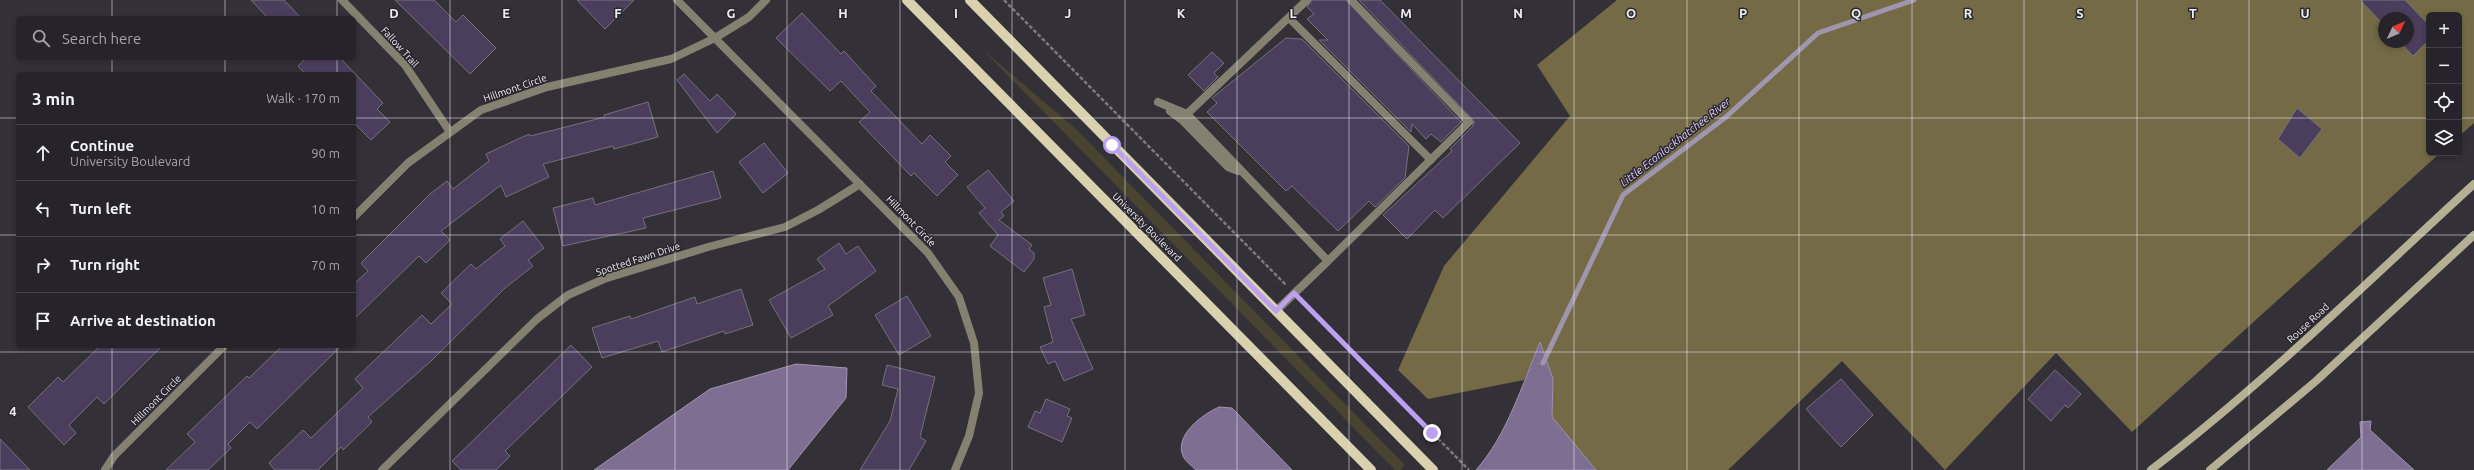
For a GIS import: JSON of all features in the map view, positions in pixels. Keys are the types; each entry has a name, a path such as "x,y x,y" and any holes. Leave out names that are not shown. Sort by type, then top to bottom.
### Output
{"main road":[{"name":"University Boulevard","path":"907,0 1371,470"},
{"path":"970,0 1433,470"}],"street":[{"name":"Fallow Trail","path":"342,0 405,66 450,132"},
{"path":"677,0 715,38"},
{"name":"Hillmont Circle","path":"356,215 408,163 481,110 547,87 671,58 715,38 749,17 766,0"},
{"path":"1187,114 1307,0"},
{"path":"1276,311 1469,122 1351,0"},
{"path":"1289,18 1431,160"},
{"name":"Hillmont Circle","path":"715,38 928,253 959,297 974,344 979,393 969,436 955,470"},
{"path":"1242,172 1228,167 1182,120 1158,102 1187,114 1328,261"},
{"name":"Spotted Fawn Drive","path":"382,470 537,319 568,295 604,279 785,227 818,210 860,184"},
{"name":"Rouse Road","path":"2151,470 2207,427 2286,357 2474,184"},
{"path":"2210,470 2316,381 2474,235"},
{"name":"Hillmont Circle","path":"105,470 114,456 222,348"}],"path":[{"path":"1004,0 1469,470"}],"shaded area":[{"path":"1617,0 2474,0 2474,123 2462,133 2462,12 2426,12 2426,156 2437,156 2132,432 2056,353 1945,470 1842,361 1728,470 1596,470 1552,417 1553,379 1540,342 1524,380 1428,399 1398,370 1444,266 1570,116 1537,65"},
{"path":"982,49 1076,129 1405,465 1400,470 1395,470"},
{"path":"1540,342 1553,379 1552,417 1596,470 1476,470 1497,441 1513,409"},
{"path":"796,364 847,368 846,398 788,470 594,470 710,389"},
{"path":"1219,407 1232,408 1292,470 1196,470 1183,456 1181,448 1183,440 1186,433 1198,420"},
{"path":"2371,421 2370,430 2414,470 2327,470 2361,437 2360,422"}],"building":[{"path":"251,0 284,0 299,16 266,16"},
{"path":"395,0 434,0 456,22 463,15 496,48 470,74"},
{"path":"577,0 634,0 605,29"},
{"path":"1312,0 1346,0 1461,122 1441,142 1431,134 1426,139 1412,124 1411,132 1319,40 1328,40 1307,19 1314,14 1307,7"},
{"path":"1359,0 1380,0 1520,143 1443,218 1435,210 1407,239 1383,215 1452,151 1450,149 1473,126 1474,121"},
{"path":"2360,0 2405,0 2426,22 2426,43 2413,56 2406,48 2414,48 2414,12 2378,12 2378,19"},
{"path":"802,13 841,54 844,51 876,86 871,91 922,144 930,135 951,156 945,162 958,175 937,196 914,173 911,176 859,122 870,112 841,81 830,91 776,38"},
{"path":"1286,38 1302,39 1409,146 1405,178 1375,207 1369,201 1338,231 1292,186 1286,191 1207,112 1217,103 1212,98"},
{"path":"1212,52 1224,63 1214,73 1218,77 1204,91 1188,75"},
{"path":"304,60 342,60 353,72 303,72 298,66"},
{"path":"684,74 710,101 717,94 736,114 717,133 677,80"},
{"path":"356,75 383,103 377,109 390,122 371,140 356,125"},
{"path":"648,102 658,137 614,149 613,146 543,164 549,177 506,197 501,185 441,231 450,240 426,263 419,256 356,317 356,282 368,271 361,263 430,194 447,181 453,189 489,161 486,154 529,134 530,136 605,117 604,115"},
{"path":"2297,108 2322,129 2300,158 2278,139"},
{"path":"764,143 788,173 763,193 739,162"},
{"path":"988,170 1014,201 1001,212 1004,216 999,220 1032,245 1029,249 1034,253 1034,259 1024,272 990,246 998,235 979,213 985,208 967,187"},
{"path":"713,171 721,198 643,218 646,228 563,246 553,208 593,198 595,205"},
{"path":"523,221 544,248 528,260 533,266 505,288 431,361 368,417 372,422 343,450 341,447 318,470 275,470 269,463 303,430 311,438 363,388 355,379 422,315 431,324 452,304 441,293 471,264 476,269 505,246 500,239"},
{"path":"839,243 846,254 858,246 876,271 828,306 833,315 791,338 769,300 825,269 817,259"},
{"path":"1072,269 1085,315 1071,319 1093,369 1064,381 1055,361 1048,364 1040,347 1053,342 1044,307 1051,305 1043,278"},
{"path":"741,289 753,325 725,334 724,331 662,352 658,341 602,358 592,328 630,316 631,319 695,297 697,304"},
{"path":"907,296 931,336 899,355 875,315"},
{"path":"571,345 592,367 505,451 510,456 496,470 461,470 452,461"},
{"path":"98,348 160,348 104,404 97,397 69,425 76,433 64,445 28,407 58,377 63,382"},
{"path":"280,348 339,348 257,429 250,422 228,444 231,448 208,470 166,470 195,442 187,434 247,376 249,378"},
{"path":"887,365 935,377 920,437 926,441 909,470 860,470 890,421 898,389 882,385"},
{"path":"2055,370 2081,394 2068,408 2065,405 2051,421 2028,399"},
{"path":"1841,379 1873,415 1841,447 1806,409"},
{"path":"1046,399 1070,409 1067,416 1072,418 1062,442 1028,427 1035,411 1040,413"},
{"path":"0,439 30,470 0,470"}],"waterway":[{"name":"Little Econlockhatchee River","path":"1543,363 1623,195 1726,117 1818,33 1914,0"}],"route":[{"path":"1112,145 1276,311 1294,293 1432,433"}]}
